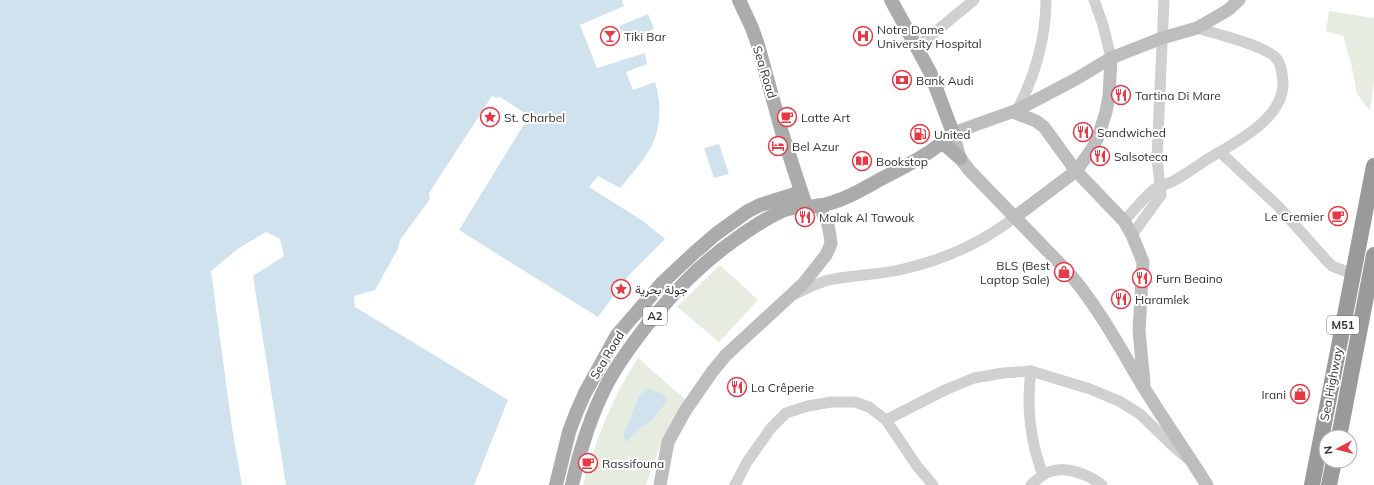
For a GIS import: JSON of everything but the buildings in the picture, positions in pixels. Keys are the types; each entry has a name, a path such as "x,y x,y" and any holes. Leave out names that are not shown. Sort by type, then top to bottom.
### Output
{"highway":[{"name":"Sea Highway","path":"1312,485 1374,166"},
{"name":"Sea Highway","path":"1341,429 1374,255"},
{"path":"1329,485 1332,469"}],"main road":[{"name":"Sea Road","path":"739,0 758,45 783,136 801,192 819,208"},
{"path":"891,0 930,72 948,138 960,158 969,170 1069,273 1084,291 1207,485"},
{"path":"948,138 1015,111 1076,79 1110,58 1162,38 1197,28 1228,10 1239,0"},
{"path":"1015,218 1076,171 1092,149 1102,125 1109,96 1110,58"},
{"path":"1015,111 1036,121 1044,127 1076,171 1124,221 1132,235 1143,262 1139,331 1144,387"},
{"name":"Sea Road","path":"572,485 590,424 608,383 625,354 674,292 712,257 772,216 783,211 819,208 856,193 919,159 948,138"},
{"name":"Sea Road","path":"556,485 569,432 577,411 585,392 617,335 662,283 716,234 748,211 760,205 801,192"},
{"path":"660,485 668,442 685,411 712,372 726,355 803,284 826,255 831,244 830,235 819,208"},
{"path":"1118,343 1128,342 1139,331"},
{"path":"611,346 625,354"}],"street":[{"path":"916,47 974,0"},
{"path":"1015,111 1026,94 1035,66 1046,20 1046,0"},
{"path":"1094,0 1103,25 1110,58"},
{"path":"1132,235 1161,195 1157,158 1164,0"},
{"path":"1124,221 1154,190 1176,180 1256,128 1271,114 1278,104 1283,88 1283,73 1279,62 1273,56 1264,50 1197,28"},
{"path":"1220,152 1278,206 1332,266 1353,274"},
{"path":"789,297 814,285 829,280 898,270 950,256 982,240 1015,218"},
{"path":"886,420 945,390 974,378 1003,373 1031,372 1090,389 1119,401 1140,414 1174,447 1191,461"},
{"path":"1031,372 1029,395 1030,424 1035,453 1043,475"},
{"path":"735,485 747,462 771,428 786,413 808,406 830,402 855,402 869,407 886,420 917,466 933,485"},
{"path":"1032,485 1050,471 1061,470 1076,472 1096,480 1102,485"}],"shaded area":[{"path":"1329,11 1374,18 1374,81 1370,111 1357,94 1351,63 1343,36 1326,31"},
{"path":"720,265 758,300 719,342 677,307"},
{"path":"638,358 685,399 662,441 646,485 583,485 593,452 606,419 620,388"}],"water":[{"path":"0,0 622,0 624,6 580,25 597,68 645,53 647,64 626,72 633,90 655,82 659,99 658,125 654,141 650,149 640,164 620,188 598,176 589,187 643,221 665,239 629,275 598,317 459,230 529,116 500,97 496,98 492,96 429,193 430,199 400,240 398,249 375,290 354,296 355,307 508,400 474,485 286,485 253,276 284,256 280,239 266,232 239,248 211,271 232,428 242,485 0,485"},
{"path":"648,14 654,29 625,41 619,26"},
{"path":"719,144 729,174 714,178 704,148"},
{"path":"648,389 661,393 668,400 652,420 626,442 623,436 639,396"}],"place":[{"name":"Tiki Bar","path":"610,36"},
{"name":"Notre Dame University Hospital","path":"863,36"},
{"name":"Bank Audi","path":"902,80"},
{"name":"Tartina Di Mare","path":"1121,95"},
{"name":"St. Charbel","path":"490,117"},
{"name":"Latte Art","path":"787,117"},
{"name":"Sandwiched","path":"1083,132"},
{"name":"United","path":"920,134"},
{"name":"Bel Azur","path":"778,146"},
{"name":"Salsoteca","path":"1100,156"},
{"name":"Bookstop","path":"862,161"},
{"name":"Le Cremier","path":"1338,216"},
{"name":"Malak Al Tawouk","path":"805,217"},
{"name":"BLS (Best Laptop Sale)","path":"1064,272"},
{"name":"Furn Beaino","path":"1142,278"},
{"name":"جولة بحرية","path":"621,289"},
{"name":"Haramlek","path":"1121,299"},
{"name":"La Crêperie","path":"737,387"},
{"name":"Irani","path":"1300,394"},
{"name":"Rassifouna","path":"588,463"}]}
